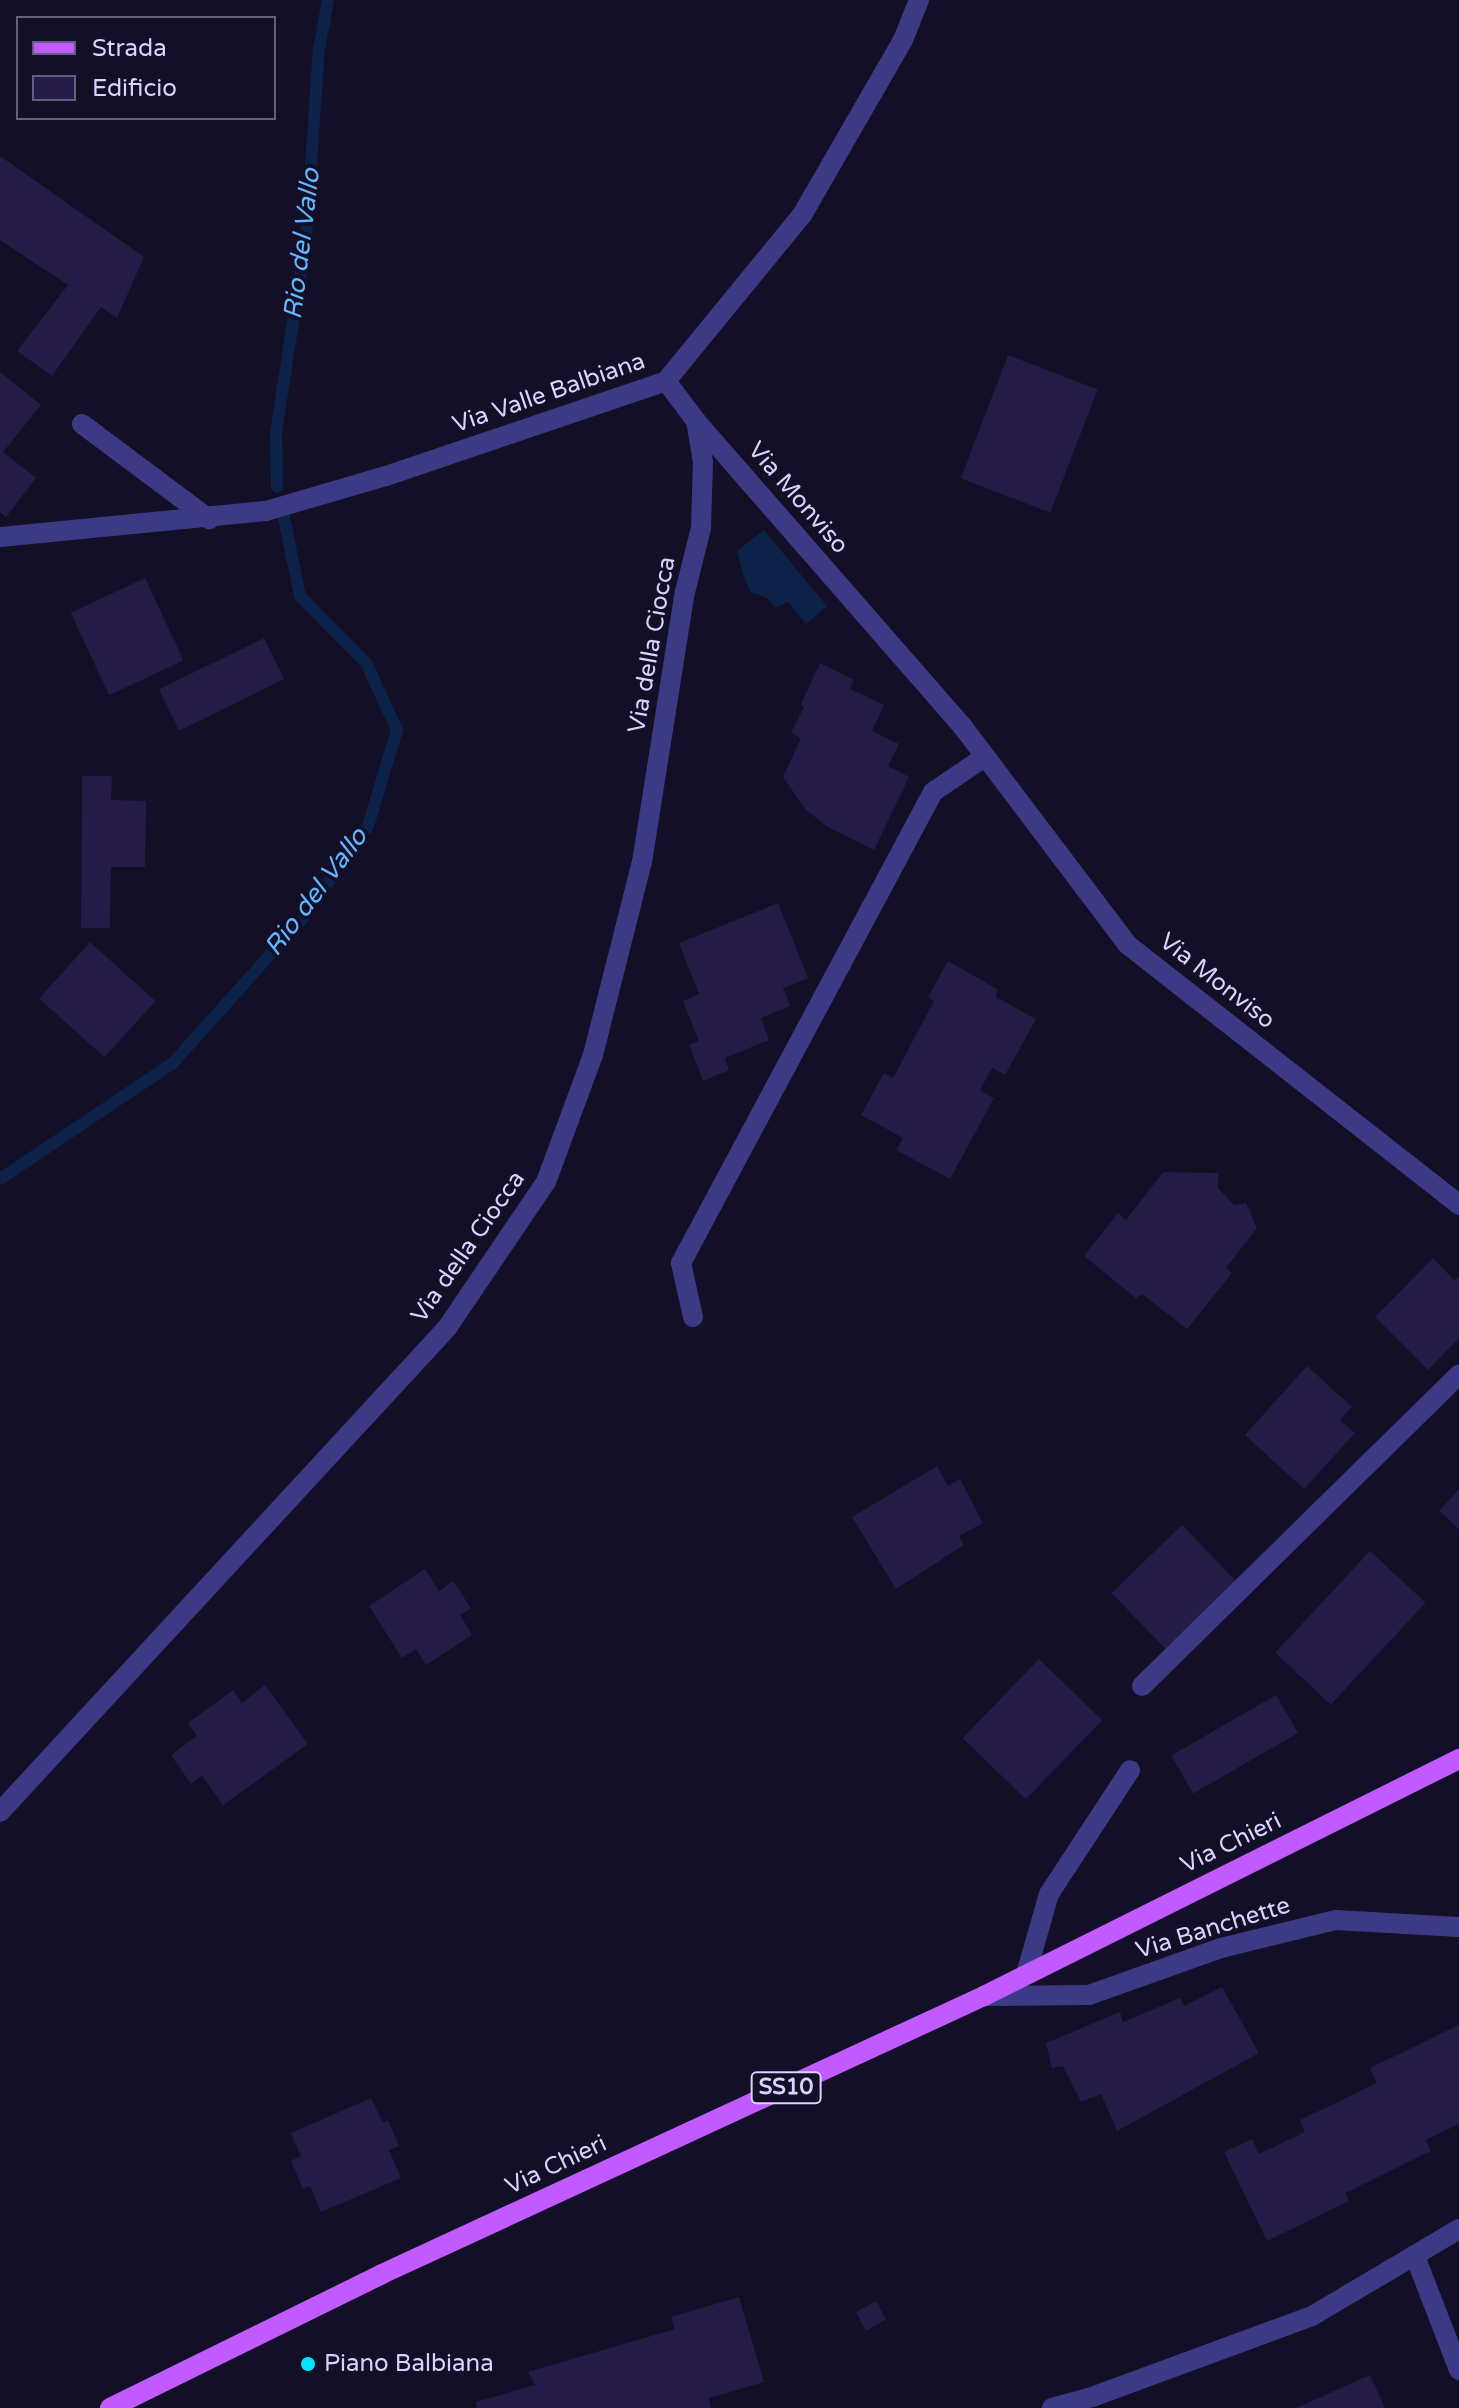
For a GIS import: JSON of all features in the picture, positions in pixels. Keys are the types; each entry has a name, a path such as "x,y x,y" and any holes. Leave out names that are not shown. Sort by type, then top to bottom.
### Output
{"main road":[{"name":"Via Chieri","path":"110,2408 382,2274 984,1996 1459,1759"}],"street":[{"name":"Via Valle Balbiana","path":"0,537 209,519 266,511 386,476 666,381 802,215 903,40 919,0"},
{"name":"Via della Ciocca","path":"0,1812 447,1328 546,1182 593,1055 642,862 685,592 701,528 703,462 696,421 666,381"},
{"name":"Via Monviso","path":"696,421 963,727 983,758 1128,945 1459,1205"},
{"path":"82,424 209,519"},
{"path":"693,1317 681,1263 933,792 983,758"},
{"path":"1142,1686 1459,1375"},
{"path":"1026,1974 1049,1894 1130,1770"},
{"name":"Via Banchette","path":"984,1996 1089,1995 1221,1948 1336,1920 1459,1927"},
{"path":"1052,2408 1092,2397 1312,2316 1459,2229"},
{"path":"1415,2256 1459,2370"}],"water":[{"path":"764,530 827,606 806,624 788,602 775,608 767,598 751,592 744,577 737,551"}],"building":[{"path":"0,156 144,257 117,318 101,307 52,376 17,351 68,285 0,240"},
{"path":"1008,355 1098,389 1050,513 961,478"},
{"path":"0,372 41,405 3,452 36,478 6,517 0,512"},
{"path":"145,578 183,660 109,695 71,613"},
{"path":"264,638 284,679 179,731 159,689"},
{"path":"820,663 854,680 850,689 884,705 872,731 899,744 888,766 909,777 874,850 828,827 806,810 783,777 801,738 791,733"},
{"path":"82,776 112,776 111,800 146,801 145,867 111,867 110,928 81,928"},
{"path":"778,903 808,978 783,988 790,1006 761,1018 769,1040 725,1058 729,1070 703,1081 689,1045 699,1041 683,1001 699,994 679,943"},
{"path":"90,942 155,1001 105,1057 39,998"},
{"path":"948,961 997,989 996,997 1036,1019 1005,1075 992,1068 980,1090 994,1098 950,1179 896,1150 903,1138 861,1115 884,1073 893,1078 934,1001 928,997"},
{"path":"1163,1172 1218,1173 1218,1188 1234,1205 1246,1203 1257,1228 1226,1268 1232,1273 1187,1329 1142,1294 1136,1298 1084,1256 1118,1213 1126,1220"},
{"path":"1433,1258 1454,1280 1459,1277 1459,1338 1428,1370 1375,1317"},
{"path":"1307,1366 1352,1407 1340,1420 1355,1433 1304,1489 1245,1435"},
{"path":"937,1466 948,1486 960,1479 983,1523 959,1536 964,1545 896,1589 852,1517"},
{"path":"1459,1489 1459,1529 1439,1511"},
{"path":"1182,1525 1240,1585 1169,1653 1112,1593"},
{"path":"1370,1551 1426,1603 1331,1704 1275,1653"},
{"path":"425,1569 439,1591 453,1581 471,1608 460,1615 472,1635 426,1665 416,1649 402,1658 369,1606"},
{"path":"1039,1659 1102,1720 1026,1799 963,1738"},
{"path":"265,1685 308,1744 223,1805 202,1776 191,1784 171,1755 197,1736 188,1723 233,1690 242,1703"},
{"path":"1276,1695 1298,1733 1193,1794 1171,1756"},
{"path":"1222,1987 1259,2053 1117,2131 1101,2094 1081,2102 1063,2066 1052,2068 1046,2043 1120,2012 1123,2022 1180,1998 1184,2006"},
{"path":"1459,2025 1459,2124 1426,2140 1431,2151 1345,2193 1349,2201 1267,2241 1224,2152 1252,2139 1259,2154 1305,2132 1300,2120 1377,2083 1370,2068"},
{"path":"371,2098 383,2123 388,2120 399,2146 389,2150 401,2178 321,2212 310,2186 303,2189 291,2161 301,2156 291,2133"},
{"path":"739,2297 764,2382 709,2398 711,2408 477,2408 476,2402 535,2385 528,2372 675,2329 671,2317"},
{"path":"876,2301 886,2319 866,2331 856,2312"},
{"path":"1370,2375 1385,2408 1296,2408"}],"waterway":[{"name":"Rio del Vallo","path":"277,487 276,432 306,238 319,49 328,0"},
{"name":"Rio del Vallo","path":"0,1179 172,1064 302,919 368,826 397,730 366,663 300,596 284,518"}],"place":[{"name":"Piano Balbiana","path":"308,2364"}]}
